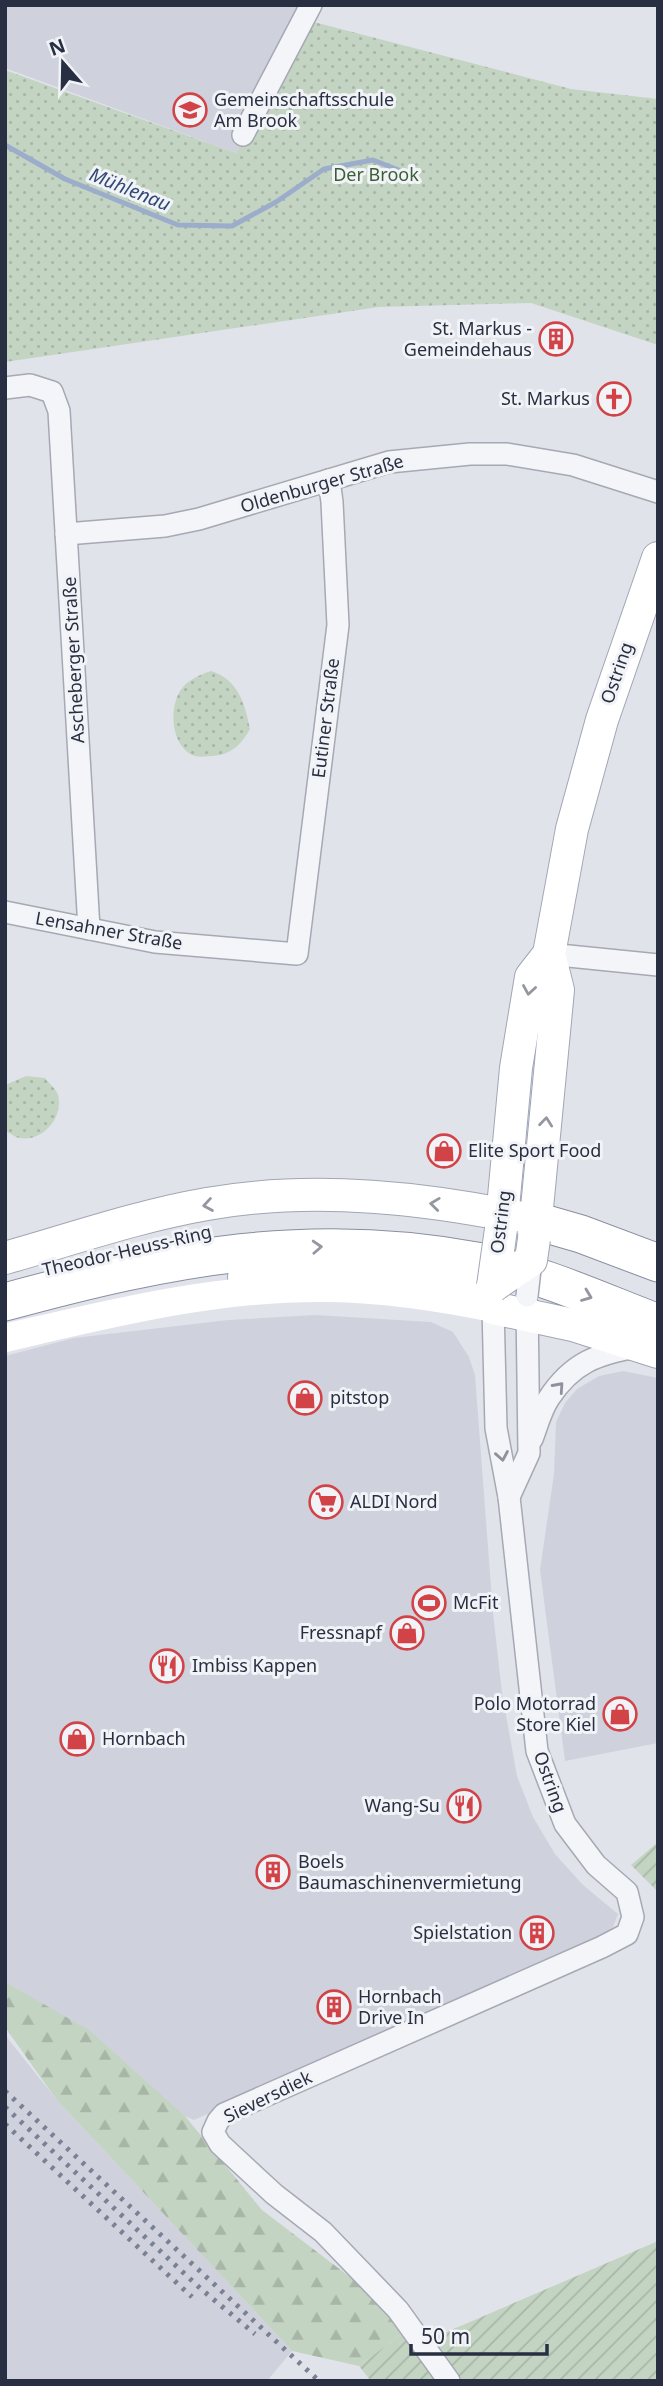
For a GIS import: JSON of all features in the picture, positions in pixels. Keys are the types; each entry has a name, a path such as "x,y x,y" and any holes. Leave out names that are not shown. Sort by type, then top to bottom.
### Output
{"highway":[{"name":"Theodor-Heuss-Ring","path":"5,1280 165,1239 240,1227 352,1222 411,1225 542,1253 654,1328"},
{"path":"521,1233 581,1234 658,1263"},
{"name":"Theodor-Heuss-Ring","path":"5,1302 173,1261 249,1251 335,1246 384,1247 495,1265 539,1278 654,1328"},
{"path":"41,1293 74,1299 260,1283"}],"main road":[{"name":"Ostring","path":"484,1293 521,1233 558,989 549,954 572,829 586,773 617,674 658,558"},
{"name":"Theodor-Heuss-Ring","path":"5,1258 156,1215 209,1204 274,1197 341,1195 398,1199 521,1233"},
{"path":"484,1293 521,1233"},
{"path":"5,1338 260,1283 344,1272 391,1276 484,1293 527,1305 573,1325 654,1328"},
{"path":"260,1283 385,1291 440,1298 484,1293"}],"street":[{"path":"243,135 310,5"},
{"name":"Ascheberger Straße","path":"5,388 30,385 51,392 59,411 89,929"},
{"name":"Oldenburger Straße","path":"66,534 165,526 199,519 389,462 470,454 507,454 573,464 658,492"},
{"name":"Eutiner Straße","path":"297,954 338,625 332,502 328,480"},
{"name":"Lensahner Straße","path":"5,912 155,942 297,954"},
{"path":"549,954 658,965"},
{"name":"Ostring","path":"509,1497 529,1453 527,1305 521,1233"},
{"name":"Ostring","path":"484,1293 496,1428 509,1497 537,1751 565,1824 596,1865 626,1892 634,1917"},
{"name":"Ostring","path":"528,1448 548,1399 582,1363 613,1351 654,1328"},
{"name":"Sieversdiek","path":"449,2381 398,2310 323,2232 274,2194 220,2144 213,2132 224,2114 601,1947 626,1934 634,1917"}],"shaded area":[{"name":"Gemeinschaftsschule Am Brook","path":"5,5 316,5 310,21 236,153 5,68"},
{"path":"315,1315 431,1322 453,1332 469,1357 475,1375 493,1613 502,1693 517,1776 533,1817 555,1854 583,1885 618,1914 613,1927 599,1938 194,2120 5,1982 5,1356 74,1338 228,1320"},
{"path":"623,1371 658,1378 658,1743 565,1761 540,1570 554,1474 556,1422 565,1403 577,1389 599,1376"},
{"path":"5,2035 56,2099 292,2351 267,2381 5,2381"}],"green space":[{"name":"Der Brook","path":"310,21 571,89 658,99 658,345 531,303 379,307 5,362 5,70 236,153"},
{"path":"211,671 234,686 243,702 250,729 231,751 220,755 197,756 185,750 176,735 174,707 176,698 186,684"},
{"path":"26,1076 45,1078 57,1093 59,1103 55,1119 44,1132 20,1138 5,1131 5,1085"},
{"path":"658,1842 658,1892 631,1865"},
{"path":"5,1982 89,2030 185,2116 262,2210 413,2325 359,2366 292,2351 56,2099 5,2027"},
{"path":"658,2241 658,2381 371,2381 359,2366 413,2325 428,2340"}],"waterway":[{"name":"Mühlenau","path":"5,145 65,179 178,225 232,226 276,202 324,169 373,160 401,171"}],"railway":[{"path":"5,2091 319,2381"},
{"path":"5,2107 201,2289 255,2334"},
{"path":"5,2124 192,2297"}],"place":[{"name":"Gemeinschaftsschule Am Brook","path":"190,110"},
{"name":"St. Markus - Gemeindehaus","path":"556,339"},
{"name":"St. Markus","path":"614,399"},
{"name":"Elite Sport Food","path":"444,1151"},
{"name":"pitstop","path":"305,1398"},
{"name":"ALDI Nord","path":"326,1502"},
{"name":"McFit","path":"429,1603"},
{"name":"Fressnapf","path":"407,1633"},
{"name":"Imbiss Kappen","path":"167,1666"},
{"name":"Polo Motorrad Store Kiel","path":"620,1714"},
{"name":"Hornbach","path":"77,1739"},
{"name":"Wang-Su","path":"464,1806"},
{"name":"Boels Baumaschinenvermietung","path":"273,1872"},
{"name":"Spielstation","path":"537,1933"},
{"name":"Hornbach Drive In","path":"334,2007"}]}
